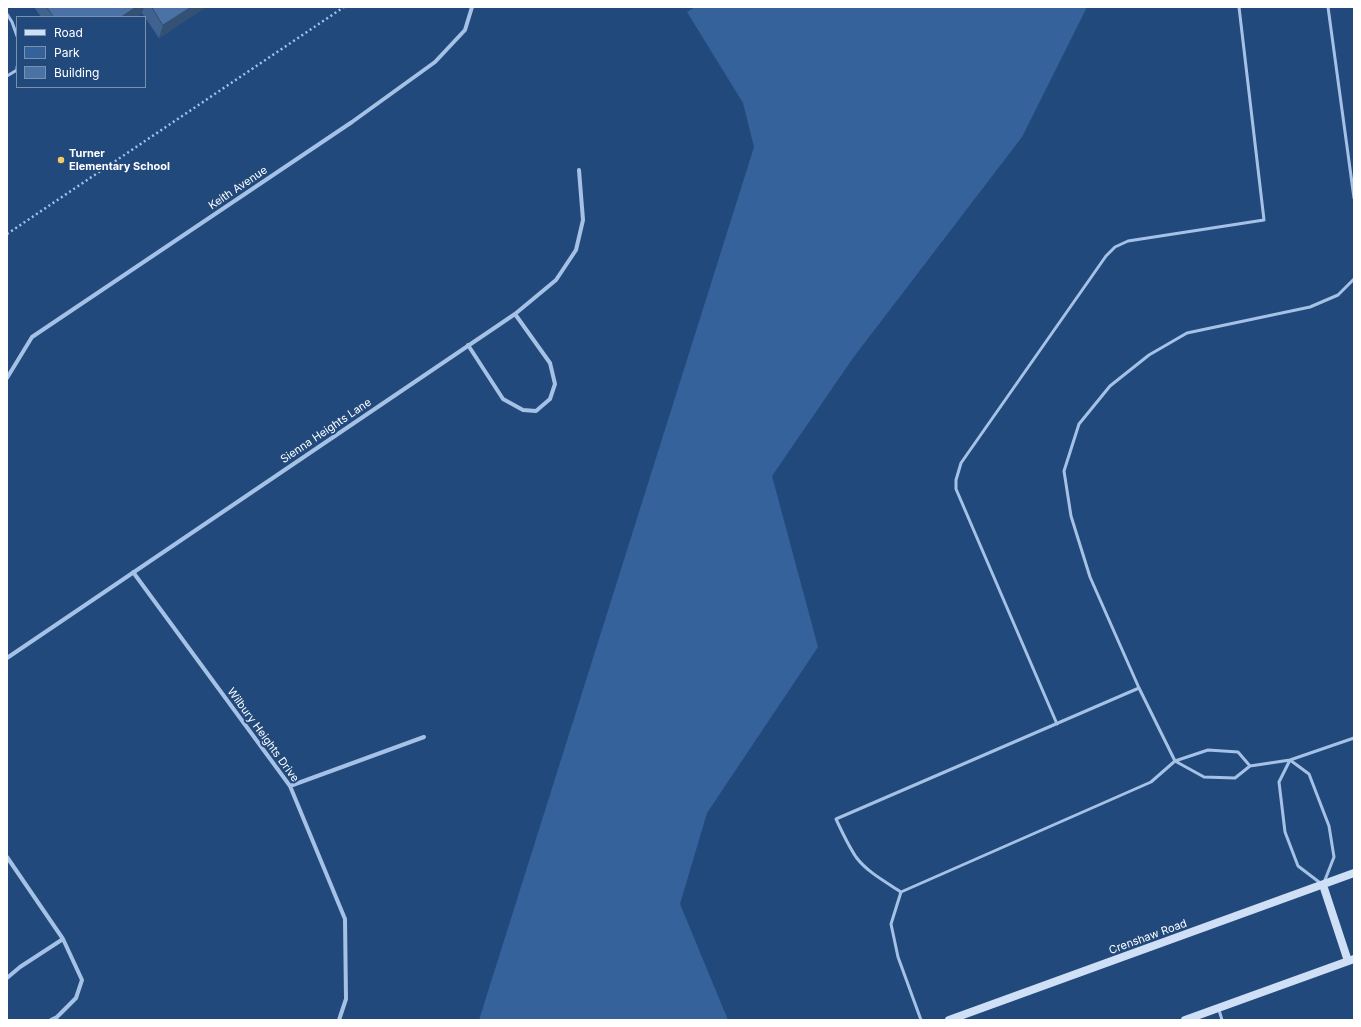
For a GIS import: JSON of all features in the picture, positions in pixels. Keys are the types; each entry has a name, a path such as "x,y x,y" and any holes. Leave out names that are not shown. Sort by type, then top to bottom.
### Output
{"main road":[{"name":"Crenshaw Road","path":"949,1020 1354,874"},
{"path":"1185,1020 1351,960 1323,885"}],"street":[{"name":"Keith Avenue","path":"7,378 32,337 352,122 435,62 465,30 472,7"},
{"name":"Sienna Heights Lane","path":"7,658 515,314 556,280 576,250 583,220 579,170"},
{"path":"468,345 503,399 523,410 536,411 550,399 555,384 550,363 515,314"},
{"name":"Wilbury Heights Drive","path":"133,572 290,786 345,919 346,999 339,1020"},
{"path":"290,786 424,736"},
{"path":"7,857 63,939 82,980 76,998 51,1020"},
{"path":"7,978 20,967 63,939"}],"lane":[{"path":"1057,724 956,489 956,480 961,463 1106,256 1115,247 1128,241 1264,220 1239,7"},
{"path":"1328,7 1354,198"},
{"path":"7,14 16,33"},
{"path":"7,76 16,71"},
{"path":"1354,279 1338,295 1310,307 1187,333 1149,355 1110,386 1079,424 1064,471 1071,516 1090,577 1139,688 1175,761 1204,777 1235,778 1250,766 1290,760 1354,738"},
{"path":"900,892 875,875 857,859 847,843 836,818 1139,688"},
{"path":"900,892 1151,782 1175,761 1208,750 1238,752 1250,766"},
{"path":"1290,760 1309,774 1329,826 1334,857 1323,885 1298,866 1285,832 1279,782 1290,760"},
{"path":"900,892 891,924 898,957 921,1020"},
{"path":"1218,1008 1222,1020"}],"path":[{"path":"7,234 344,7"}],"green space":[{"path":"695,7 1087,7 1022,137 853,358 772,476 818,647 707,813 680,904 728,1020 479,1020 754,147 743,103 687,12"}],"building":[{"path":"47,7 136,7 122,16 53,16"},
{"path":"152,7 191,7 163,25"}],"place":[{"name":"Turner Elementary School","path":"61,160"}]}
